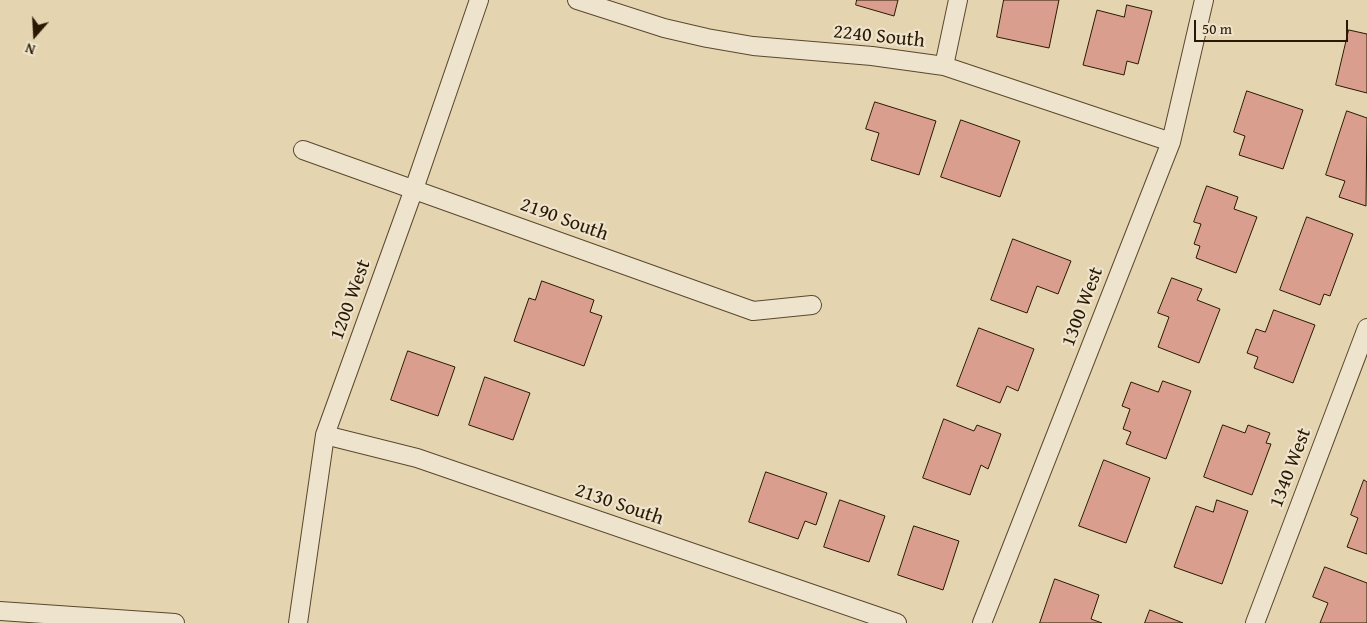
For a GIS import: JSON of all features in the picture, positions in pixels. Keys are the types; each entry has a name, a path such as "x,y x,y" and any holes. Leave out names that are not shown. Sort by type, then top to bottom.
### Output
{"street":[{"name":"1200 West","path":"298,623 325,435 414,189 479,0"},
{"name":"2240 South","path":"577,0 664,28 707,38 753,46 872,56 944,66 1171,142"},
{"path":"944,66 958,0"},
{"name":"1300 West","path":"982,623 1171,142 1204,0"},
{"name":"2190 South","path":"303,150 753,311 812,305"},
{"name":"1340 West","path":"1254,623 1367,328"},
{"name":"2130 South","path":"325,435 417,458 897,623"},
{"path":"0,610 174,623"}],"building":[{"path":"857,0 898,0 894,16 856,5"},
{"path":"1004,0 1059,0 1049,48 997,37"},
{"path":"1127,5 1152,11 1138,64 1127,61 1124,75 1083,65 1097,10 1124,17"},
{"path":"1349,30 1367,34 1367,93 1336,85"},
{"path":"1247,91 1303,110 1283,169 1239,155 1245,136 1234,132"},
{"path":"875,102 936,121 919,175 871,160 879,133 866,129"},
{"path":"1347,111 1367,118 1366,206 1339,197 1345,181 1326,175"},
{"path":"961,120 1020,141 1000,197 941,177"},
{"path":"1207,186 1238,197 1234,209 1257,217 1236,273 1196,258 1200,246 1194,244 1201,224 1194,222"},
{"path":"1307,217 1353,234 1330,296 1324,294 1320,305 1280,290"},
{"path":"1013,239 1071,261 1058,294 1037,286 1027,313 991,300"},
{"path":"1172,278 1202,289 1197,300 1220,309 1199,363 1158,347 1169,317 1158,313"},
{"path":"542,281 594,300 590,312 602,316 584,366 514,341 529,298 535,300"},
{"path":"1274,310 1315,325 1293,383 1254,368 1258,357 1247,353 1256,329 1265,332"},
{"path":"979,328 1034,349 1018,391 1007,386 1000,403 957,386"},
{"path":"408,351 455,367 438,416 391,400"},
{"path":"485,377 530,393 513,440 469,425"},
{"path":"1163,381 1191,391 1166,459 1126,444 1131,432 1123,429 1130,409 1122,406 1131,382 1158,392"},
{"path":"944,419 974,431 977,425 1001,434 988,469 981,465 970,495 923,478"},
{"path":"1223,425 1245,433 1248,425 1270,433 1266,443 1271,444 1252,495 1204,477"},
{"path":"1104,460 1150,478 1126,543 1079,526"},
{"path":"766,472 827,493 816,525 805,521 798,539 749,522"},
{"path":"1364,480 1367,482 1367,554 1347,547 1358,518 1351,515"},
{"path":"840,500 885,516 869,562 824,547"},
{"path":"1217,500 1248,511 1222,584 1174,567 1196,506 1213,512"},
{"path":"914,526 959,541 943,590 898,575"},
{"path":"1325,567 1367,583 1367,623 1320,623 1328,603 1313,597"},
{"path":"1055,579 1099,595 1091,619 1102,623 1040,623"},
{"path":"1150,610 1183,623 1145,623"}]}
